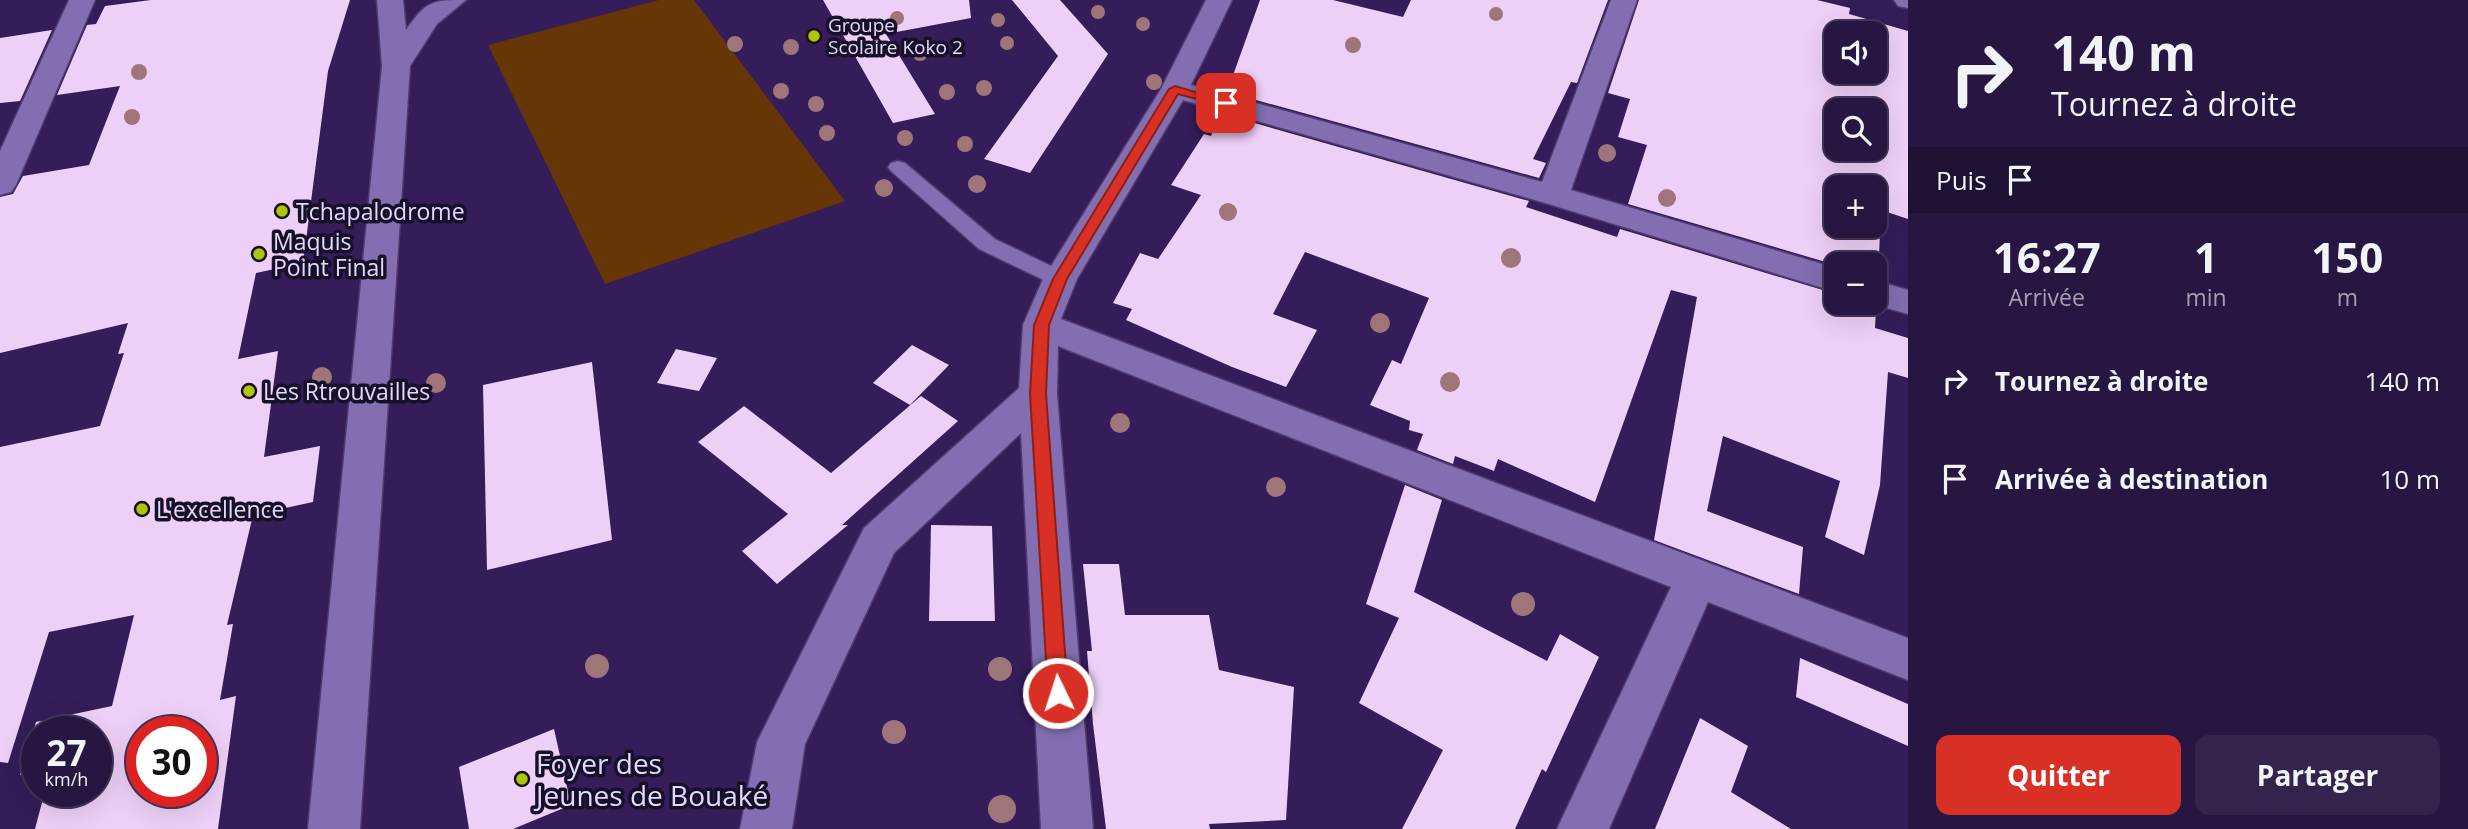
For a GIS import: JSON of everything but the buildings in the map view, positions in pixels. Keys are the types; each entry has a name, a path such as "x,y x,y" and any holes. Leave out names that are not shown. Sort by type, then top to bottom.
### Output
{"street":[{"path":"0,185 82,0"},
{"path":"334,829 396,66 390,0"},
{"path":"396,66 427,19 453,0"},
{"path":"1067,829 1038,394 1041,325 1060,279 1175,89 1220,0"},
{"path":"1553,195 1624,0"},
{"path":"1175,89 1553,195 1824,276"},
{"path":"1887,296 1908,302"},
{"path":"1041,325 1908,659"},
{"path":"766,829 781,742 879,541 1038,394"},
{"path":"1583,829 1698,576"}],"lane":[{"path":"898,167 987,244 1060,279"}],"shaded area":[{"path":"659,0 694,0 845,201 605,284 488,45"}],"place":[{"name":"Groupe Scolaire Koko 2","path":"814,36"},
{"name":"Tchapalodrome","path":"282,211"},
{"name":"Maquis Point Final","path":"259,254"},
{"name":"Les Rtrouvailles","path":"249,391"},
{"name":"L'excellence","path":"142,509"},
{"name":"Foyer des Jeunes de Bouaké","path":"522,779"}],"route":[{"path":"1058,693 1038,394 1041,325 1060,279 1175,89 1226,103"}]}
